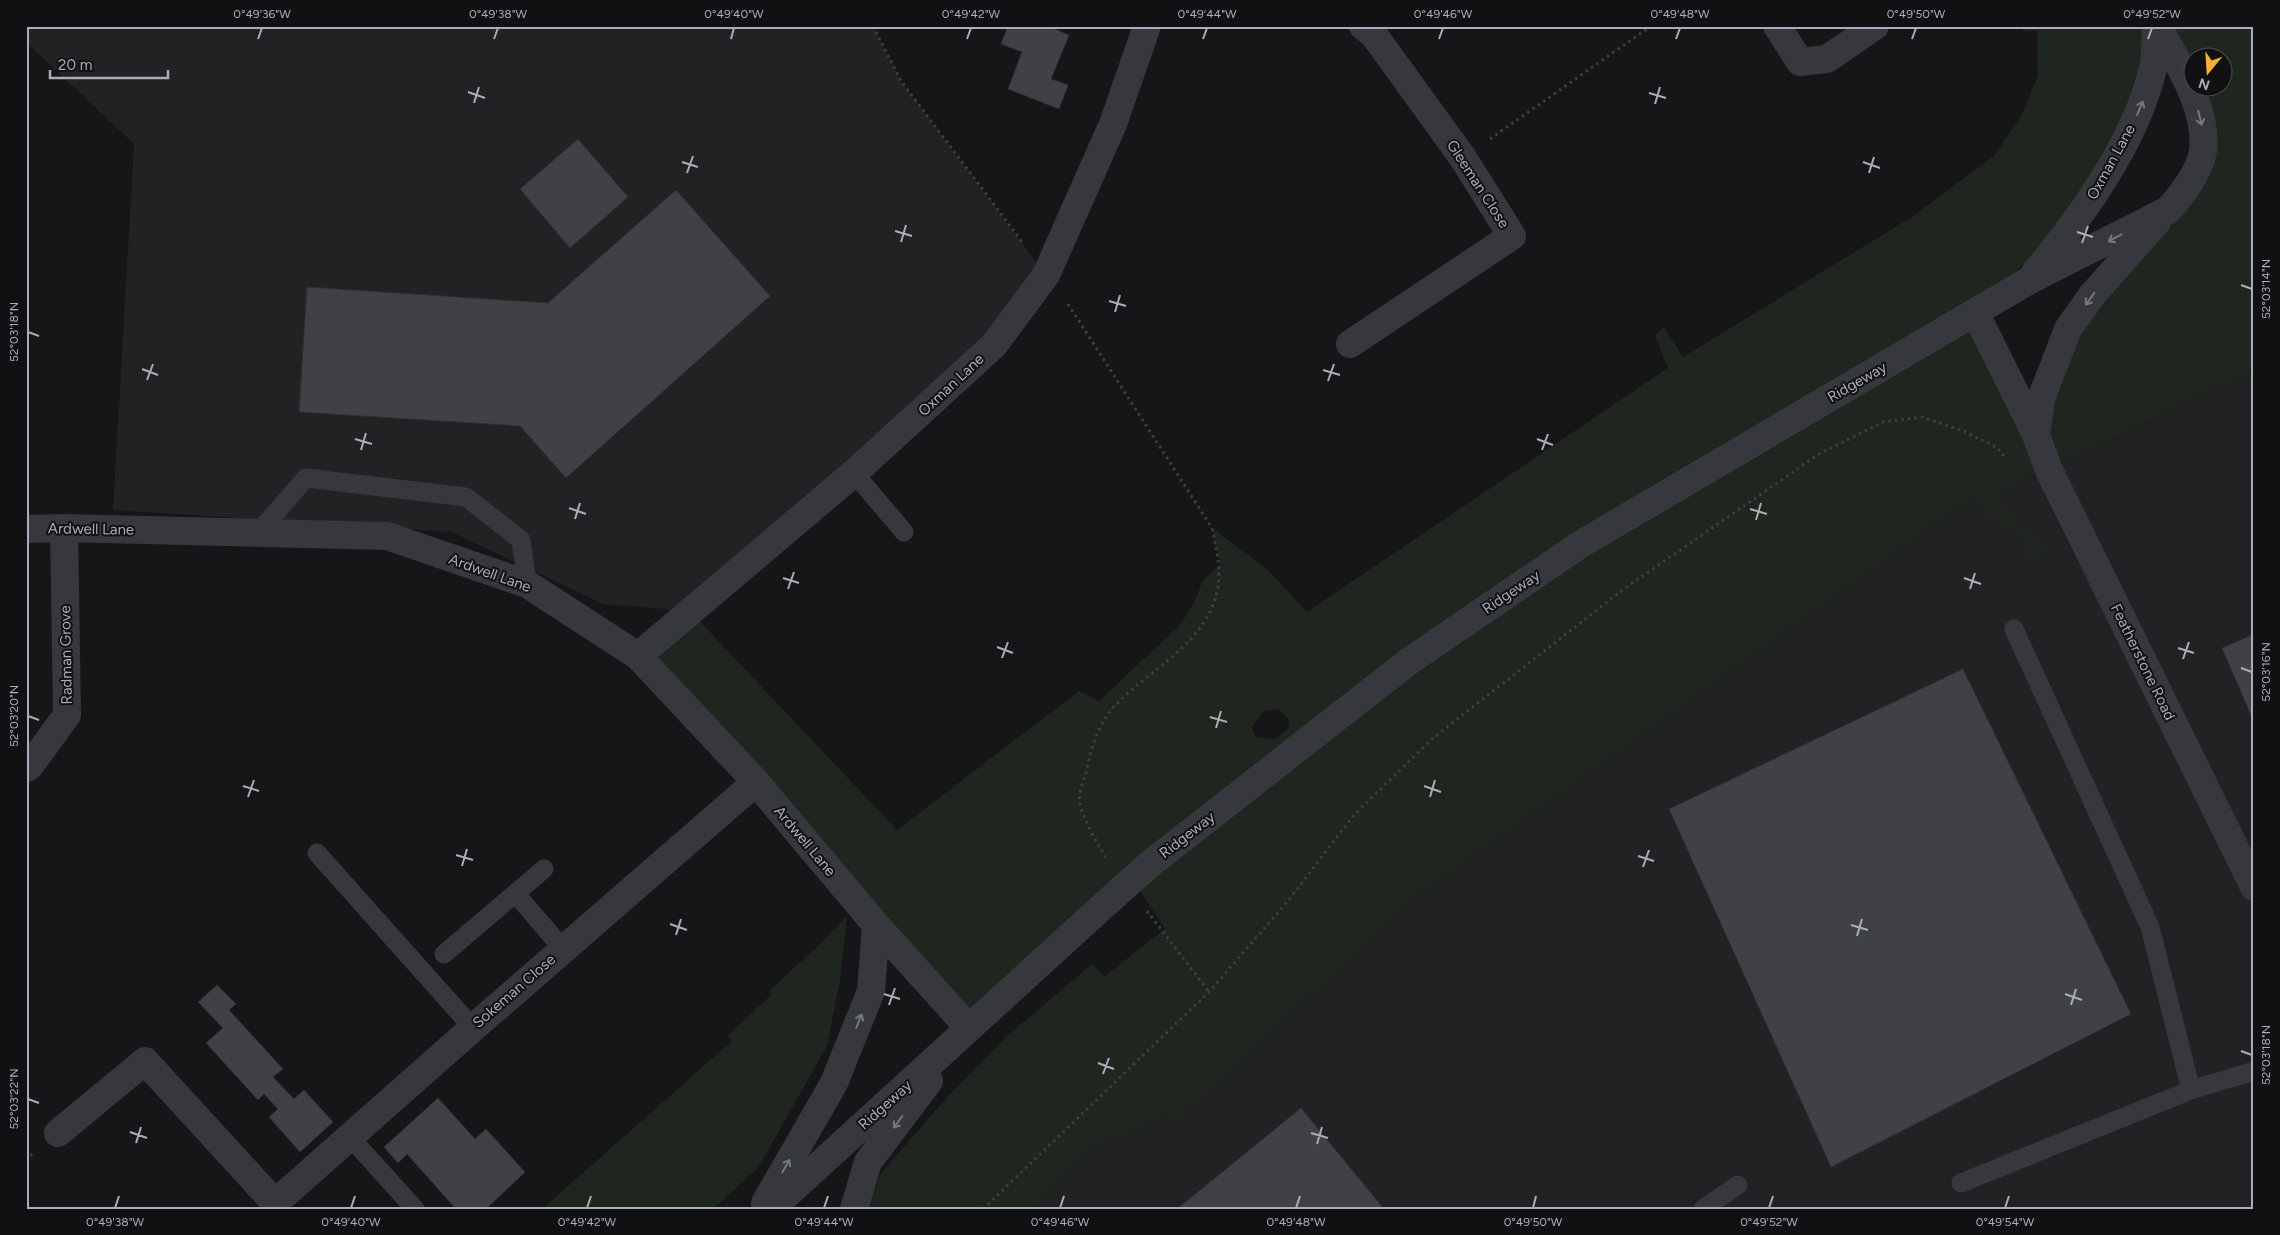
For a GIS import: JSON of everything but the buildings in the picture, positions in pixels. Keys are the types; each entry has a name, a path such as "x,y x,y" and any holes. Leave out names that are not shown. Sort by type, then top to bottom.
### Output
{"street":[{"name":"Oxman Lane","path":"638,656 854,473 994,345 1046,275 1113,124 1147,26"},
{"name":"Gleeman Close","path":"1350,344 1512,236 1463,158 1374,35 1363,26"},
{"path":"1777,26 1800,62 1827,59 1874,26"},
{"name":"Oxman Lane","path":"2028,281 2061,241 2092,197 2128,134 2142,103 2153,67 2157,26"},
{"name":"Ridgeway","path":"771,1209 1150,864 1408,662 1572,550 2028,281 2168,210 2183,194 2203,152 2202,126 2194,96 2157,26"},
{"name":"Featherstone Road","path":"2036,435 2041,399 2068,330 2093,294 2168,210"},
{"name":"Featherstone Road","path":"1975,312 2036,435 2049,470 2254,886"},
{"name":"Ardwell Lane","path":"26,529 64,528 387,536 527,584 638,656 756,782 876,925 969,1028"},
{"name":"Radman Grove","path":"26,768 29,767 67,715 64,528"},
{"name":"Sokeman Close","path":"58,1133 145,1061 274,1206 473,1028 756,782"},
{"path":"762,1209 834,1083 871,991 876,925"},
{"path":"854,1209 868,1162 969,1028"}],"lane":[{"path":"854,473 904,532"},
{"path":"258,533 306,478 466,497 521,540 527,584"},
{"path":"2014,629 2150,927 2191,1090"},
{"path":"318,853 473,1028"},
{"path":"444,954 544,869"},
{"path":"516,894 563,949"},
{"path":"1961,1183 2191,1090 2254,1071"},
{"path":"350,1137 415,1209"},
{"path":"1703,1209 1738,1185"}],"path":[{"path":"873,26 901,81 1066,301 1212,528 1220,565 1218,589 1208,615 1194,636 1175,656 1112,710 1095,736 1081,790 1080,805 1101,850 1107,858"},
{"path":"1463,158 1651,26"},
{"path":"983,1209 1209,992 1288,902 1354,815 1433,738 1621,591 1819,454 1883,422 1922,417 1962,430 1998,448 2008,461"},
{"path":"1143,905 1209,992"}],"shaded area":[{"path":"26,26 873,26 901,81 1046,275 994,345 690,611 603,604 452,532 113,510 134,144 28,44"},
{"path":"2022,26 2156,26 2153,67 2092,197 1975,312 2035,434 2068,329 2203,152 2184,98 2232,98 2232,48 2182,48 2182,93 2158,26 2254,26 2254,371 2049,470 1993,492 2049,555 2032,562 2025,543 1970,500 1418,897 1183,1116 1162,1116 1139,1132 1094,1148 1035,1209 868,1209 881,1173 952,1092 1007,1036 1092,964 1105,976 1165,929 1137,886 969,1028 638,656 690,611 897,830 1079,691 1099,701 1180,625 1194,603 1203,580 1220,565 1212,528 1266,568 1307,612 1668,368 1655,336 1664,327 1683,357 1915,215 1994,156 2022,114 2038,75 2038,30 2023,31","holes":["1278,709 1288,718 1289,728 1276,739 1255,737 1252,727 1263,711"]},
{"path":"2254,371 2254,1209 1035,1209 1094,1148 1139,1132 1162,1116 1183,1116 1418,897 1970,500 2049,470"},
{"path":"847,916 840,980 827,1046 758,1168 713,1209 542,1209 732,1041 728,1035 771,995 769,991"}]}
